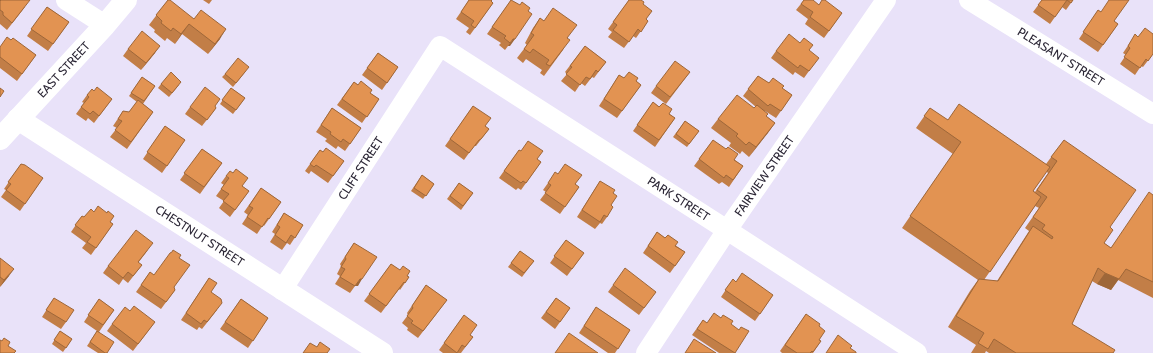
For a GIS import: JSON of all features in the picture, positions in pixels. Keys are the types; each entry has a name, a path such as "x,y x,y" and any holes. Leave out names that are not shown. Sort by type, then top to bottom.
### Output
{"street":[{"path":"66,0 105,25"},
{"name":"EAST STREET","path":"0,139 105,25 126,0"},
{"name":"FAIRVIEW STREET","path":"646,353 728,230 886,0"},
{"name":"PLEASANT STREET","path":"969,0 1153,114"},
{"name":"PARK STREET","path":"440,46 917,353"},
{"name":"CLIFF STREET","path":"282,290 440,46"},
{"name":"CHESTNUT STREET","path":"18,119 382,353"}],"building":[{"path":"1,0 30,0 12,23 0,10"},
{"path":"168,0 194,19 201,10 226,29 215,44 189,24 181,34 173,28 171,31 161,23 162,21 156,15"},
{"path":"469,0 492,0 491,1 493,3 475,28 471,25 474,21 461,12"},
{"path":"511,0 520,5 522,2 530,8 528,11 532,14 515,39 513,39 510,43 504,38 506,36 492,27"},
{"path":"629,0 641,0 644,2 643,4 652,11 646,19 648,21 641,32 638,29 629,42 613,30 617,25 613,22"},
{"path":"804,0 813,0 819,5 822,0 825,0 842,13 829,31 810,17 813,12 801,4"},
{"path":"1042,0 1067,0 1055,17 1038,5"},
{"path":"1109,0 1129,0 1114,21 1118,24 1103,45 1083,32 1098,10 1101,12"},
{"path":"47,7 69,22 53,44 31,29"},
{"path":"553,8 577,25 567,38 570,40 550,66 546,64 549,60 533,49 530,53 524,49 534,35 531,33 540,18 544,21"},
{"path":"1145,28 1153,34 1153,54 1148,61 1146,59 1140,68 1124,57 1130,48 1128,46 1135,34 1138,37"},
{"path":"142,31 160,46 146,63 128,49"},
{"path":"789,34 800,43 804,38 813,45 809,50 819,58 809,71 800,65 798,68 776,51"},
{"path":"7,37 11,40 13,38 36,55 22,74 0,57 0,47"},
{"path":"585,46 606,62 598,72 596,70 590,79 586,77 580,85 566,74"},
{"path":"378,53 398,67 387,83 367,68"},
{"path":"238,58 249,67 236,83 225,74"},
{"path":"675,61 690,72 670,97 656,86"},
{"path":"171,72 181,82 172,93 161,84"},
{"path":"629,72 638,78 636,81 641,85 622,111 604,99 619,75 624,78"},
{"path":"758,76 769,83 773,78 784,86 782,88 792,95 781,111 770,104 768,106 748,89"},
{"path":"142,77 155,86 144,101 131,93"},
{"path":"361,81 372,90 370,93 379,99 367,117 342,99 354,82 358,85"},
{"path":"97,87 112,99 99,116 93,111 90,114 81,107 89,97 87,95 92,89 94,91"},
{"path":"205,87 220,99 215,106 216,108 207,120 190,107"},
{"path":"0,88 4,91 0,97"},
{"path":"231,88 245,98 236,110 222,100"},
{"path":"737,95 754,108 757,105 768,114 766,116 775,123 756,147 749,142 746,145 736,136 738,134 718,119"},
{"path":"138,100 153,112 131,142 115,130 122,121 118,119 123,111 129,112"},
{"path":"653,102 659,107 663,103 672,109 669,114 675,118 659,140 637,125"},
{"path":"959,104 1050,167 1033,191 1041,197 990,272 910,216 961,142 924,116 930,108 948,120"},
{"path":"473,106 491,118 485,126 489,129 469,153 450,139"},
{"path":"332,108 361,128 350,144 343,139 341,142 321,125"},
{"path":"685,121 699,131 689,144 676,134"},
{"path":"165,126 185,140 167,166 147,152"},
{"path":"713,140 726,149 728,147 738,154 734,160 743,166 733,180 726,175 724,178 699,159"},
{"path":"1064,140 1136,190 1110,227 1113,230 1104,243 1111,248 1149,192 1153,195 1153,282 1126,269 1119,279 1098,268 1072,324 1115,350 1113,353 1016,353 994,339 988,349 978,343 984,333 956,316 979,279 998,281 1033,226 1052,239 1053,237 1042,229 1045,225 1033,217 1047,197 1037,190 1057,161 1051,157"},
{"path":"528,141 543,151 537,159 541,162 526,183 523,181 521,183 504,171 519,150 521,151"},
{"path":"326,148 344,161 333,176 316,165 314,167 310,164 320,150 323,152"},
{"path":"202,149 222,163 204,187 184,173"},
{"path":"21,164 25,165 43,178 25,204 6,190 11,184 8,182"},
{"path":"565,164 582,175 575,184 579,187 565,207 545,193 551,185 548,183 555,172 558,174"},
{"path":"236,169 248,178 242,186 249,191 235,210 223,201 229,194 221,189 229,178 226,176 230,171 233,173"},
{"path":"422,175 434,184 426,196 414,188"},
{"path":"600,181 615,190 613,193 617,196 611,205 613,207 607,217 604,215 600,222 582,210"},
{"path":"459,183 473,193 463,206 450,196"},
{"path":"261,188 281,202 262,227 247,217 253,208 249,206"},
{"path":"98,206 114,216 110,222 113,224 96,248 87,242 91,237 75,225 82,216 84,217 91,209 94,212"},
{"path":"284,213 303,225 295,238 291,235 286,243 275,235 280,227 277,225"},
{"path":"136,230 153,243 138,262 142,265 133,276 128,272 123,278 108,266"},
{"path":"657,232 665,238 668,235 678,242 675,246 685,252 675,266 648,246"},
{"path":"566,240 584,253 572,269 554,256"},
{"path":"354,243 377,257 362,279 360,279 355,286 340,277 345,269 341,267 346,259 345,257"},
{"path":"173,250 181,255 179,258 190,265 174,287 175,290 166,302 141,285 150,272 154,275"},
{"path":"520,251 534,261 524,273 511,263"},
{"path":"0,258 14,269 4,280 0,277"},
{"path":"391,264 400,270 403,266 410,271 407,276 409,277 405,283 404,282 386,306 369,294"},
{"path":"625,268 656,292 644,308 613,285"},
{"path":"742,273 773,295 760,314 725,290 733,279 736,282"},
{"path":"209,278 217,283 211,292 221,299 222,303 207,322 204,320 201,324 186,313"},
{"path":"426,285 447,300 423,331 411,323 413,321 407,316"},
{"path":"54,298 74,310 66,322 46,310"},
{"path":"556,298 570,308 560,322 546,312"},
{"path":"99,299 114,310 103,325 88,315"},
{"path":"241,299 268,318 253,341 225,322"},
{"path":"134,306 155,322 138,344 112,324 125,307 130,311"},
{"path":"596,307 630,330 618,349 584,326"},
{"path":"714,313 721,318 723,315 733,321 731,324 739,330 741,327 749,331 735,353 697,329 703,320 707,323"},
{"path":"806,314 820,324 819,326 825,331 819,340 821,341 813,352 797,353 785,345"},
{"path":"464,315 477,325 470,335 473,337 465,347 462,345 457,353 444,343"},
{"path":"60,331 72,339 66,348 54,340"},
{"path":"97,331 114,342 107,353 90,342"},
{"path":"569,333 598,353 555,353"},
{"path":"838,335 852,346 850,348 856,353 826,353"},
{"path":"4,338 10,342 8,346 16,351 14,353 0,353 0,340 2,341"},
{"path":"694,339 716,353 685,353"},
{"path":"320,342 330,349 327,353 303,353 310,343 317,347"}]}
